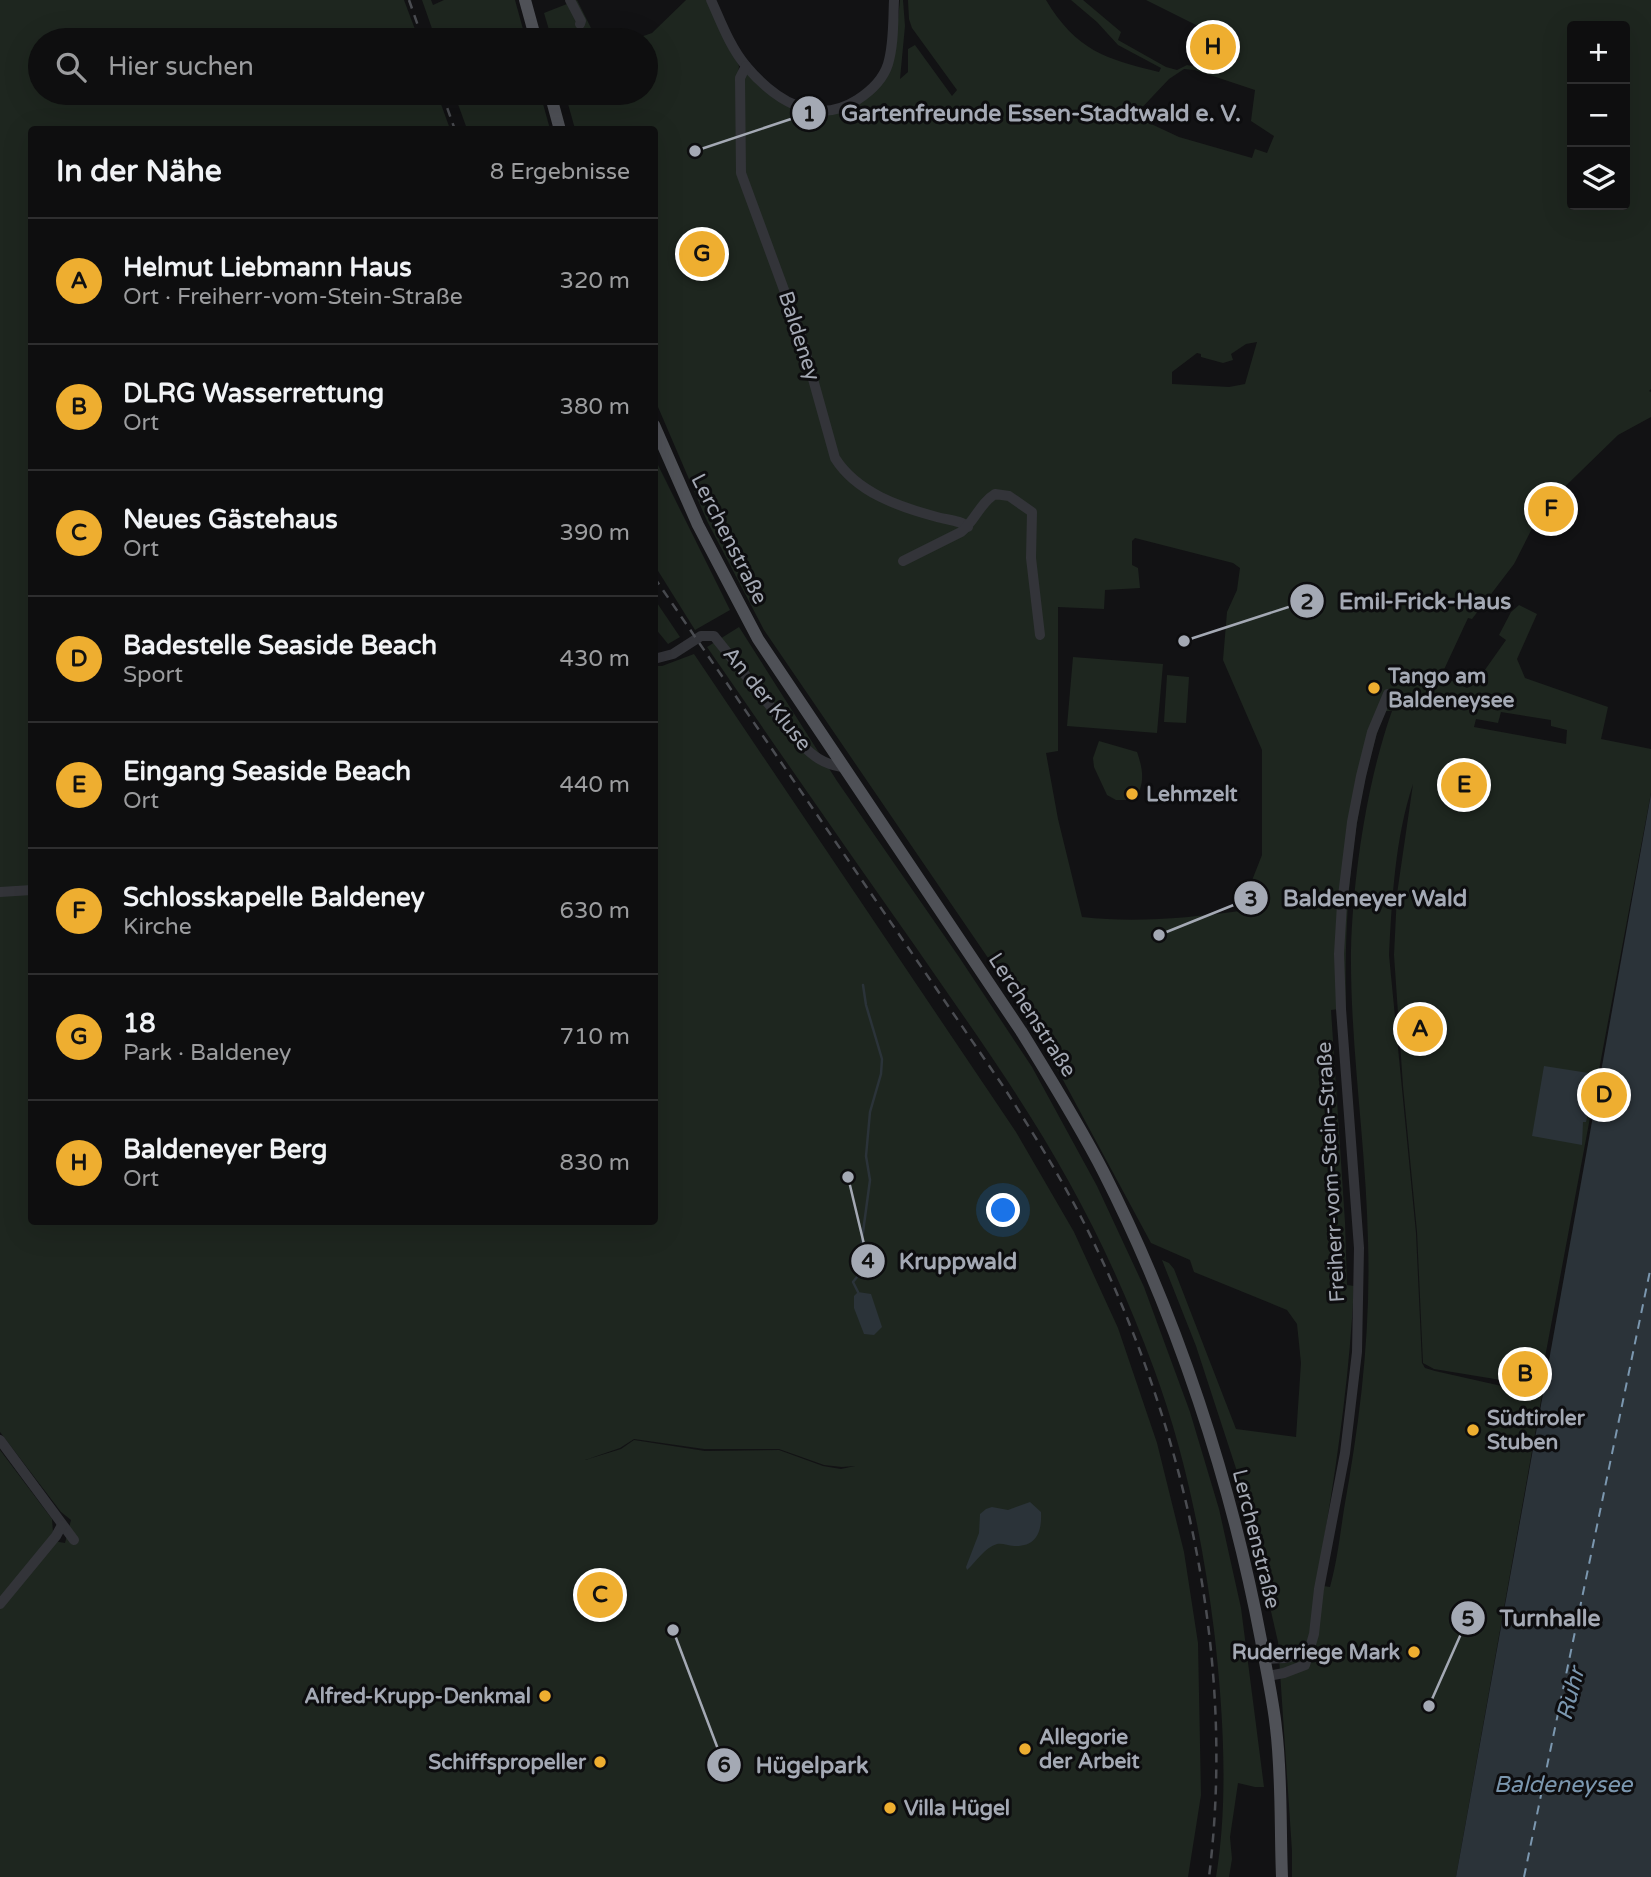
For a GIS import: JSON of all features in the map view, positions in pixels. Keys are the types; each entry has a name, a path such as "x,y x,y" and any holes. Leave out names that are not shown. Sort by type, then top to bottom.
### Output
{"main road":[{"path":"525,0 533,28"},
{"path":"553,105 559,126"},
{"name":"Lerchenstraße","path":"658,434 698,524 758,639 1021,1031 1104,1174 1172,1330 1200,1408 1241,1542 1268,1675"},
{"path":"1268,1675 1276,1730 1282,1877"}],"street":[{"path":"570,0 580,24"},
{"path":"711,0 736,52 772,92 799,108 824,112 847,106 873,89 887,68 894,0"},
{"name":"Baldeney","path":"746,66 740,78 741,173 801,337 835,458 846,472 886,500 937,517 963,522 968,527"},
{"path":"903,561 968,527 984,504 995,494 1009,496 1032,512 1031,558 1040,635"},
{"name":"An der Kluse","path":"658,658 673,654 701,636 714,636 807,750 828,765 842,767"},
{"name":"Freiherr-vom-Stein-Straße","path":"1310,1650 1345,1453 1357,1352 1359,1248 1340,1009 1342,904 1352,822 1361,776 1372,732 1388,694"},
{"path":"0,892 28,890"},
{"path":"0,1440 74,1540"},
{"path":"0,1604 62,1525"},
{"path":"1264,1659 1286,1658 1310,1650"},
{"path":"1268,1675 1284,1673 1305,1665 1310,1650"}],"shaded area":[{"path":"0,0 404,0 414,28 28,28 28,105 441,105 449,126 28,126 28,889 0,891"},
{"path":"422,0 431,0 433,5 444,0 515,0 523,28 432,28"},
{"path":"577,0 591,28 548,28 544,13"},
{"path":"686,0 706,0 739,66 737,84 747,69 758,82 817,113 871,93 896,39 900,0 903,0 905,26 900,79 908,72 908,49 915,45 952,96 957,90 912,28 908,0 1046,0 1069,31 1094,50 1107,57 1159,72 1161,68 1118,45 1071,0 1083,0 1121,32 1118,40 1166,67 1177,70 1187,65 1198,67 1201,62 1199,55 1212,33 1146,0 1651,0 1651,417 1618,435 1542,509 1514,564 1472,619 1468,618 1441,676 1467,688 1475,684 1506,640 1499,635 1511,612 1519,605 1537,614 1517,659 1525,678 1608,707 1601,739 1651,749 1651,793 1543,1368 1511,1362 1507,1381 1434,1369 1423,1363 1417,1232 1394,955 1397,894 1413,784 1395,869 1389,955 1416,1233 1422,1363 1425,1368 1435,1371 1542,1395 1456,1877 1292,1877 1278,1642 1244,1493 1196,1346 1162,1260 1174,1269 1236,1429 1296,1437 1301,1363 1297,1324 1287,1310 1194,1272 1190,1260 1151,1243 1049,1054 997,971 764,630 707,521 658,407 658,126 574,126 568,105 658,105 657,28","holes":["1184,69 1195,70 1255,90 1251,121 1274,136 1267,153 1255,149 1252,158 1179,137 1134,116 1169,79","1257,342 1245,384 1229,387 1172,384 1172,372 1197,353 1201,354 1201,357 1223,363 1233,360 1231,354 1246,344","1135,538 1233,563 1240,568 1237,590 1227,612 1223,660 1262,750 1262,855 1240,911 1161,919 1082,917 1058,819 1046,753 1058,751 1058,607 1104,609 1105,590 1140,588 1138,568 1132,565 1132,541","1384,711 1392,711 1375,767 1363,829 1351,950 1355,1059 1367,1205 1368,1308 1355,1443 1330,1587 1316,1585 1340,1436 1354,1286 1347,1285 1331,1010 1346,1008 1352,858 1364,783","1501,712 1551,720 1551,726 1567,730 1566,744 1474,727 1476,719 1498,723"]},
{"path":"458,105 543,105 549,126 466,126"},
{"path":"658,465 730,610 695,630 658,571"},
{"path":"658,604 680,637 668,644 658,632"},
{"path":"739,627 837,781 1032,1067 1097,1186 1144,1287 1190,1412 1219,1509 1241,1608 1264,1787 1238,1783 1230,1837 1232,1859 1229,1877 1216,1877 1222,1816 1222,1722 1214,1630 1204,1564 1184,1465 1145,1345 1093,1227 1033,1121 707,647"},
{"path":"694,654 1016,1132 1074,1232 1118,1328 1157,1443 1184,1552 1198,1643 1201,1795 1188,1877 0,1877 0,1450 52,1519 53,1532 48,1540 65,1543 71,1520 61,1512 0,1432 0,893 28,892 28,1225 658,1225 658,666","holes":["634,1439 704,1449 779,1449 824,1465 855,1466 841,1469 823,1466 779,1450 705,1451 634,1440 621,1449 585,1460 620,1448"]},
{"path":"1073,657 1163,664 1157,733 1067,726"},
{"path":"1167,675 1189,677 1186,723 1164,722"},
{"path":"1099,741 1137,752 1142,783 1133,800 1116,800 1107,795 1094,767 1093,758"}],"water":[{"name":"Baldeneysee","path":"1651,794 1651,1877 1456,1877"},
{"path":"1544,1066 1595,1074 1588,1096 1591,1097 1586,1122 1583,1122 1582,1145 1532,1136"},
{"path":"858,1292 871,1294 882,1327 874,1335 864,1334 854,1308 854,1296"},
{"path":"1030,1502 1041,1512 1039,1531 1033,1541 1022,1546 993,1546 967,1570 979,1533 980,1514 992,1507 1008,1510"}],"waterway":[{"path":"858,1292 853,1282 861,1272 861,1247 870,1180 866,1156 870,1112 881,1074 882,1059 863,985"}],"ferry route":[{"path":"1524,1877 1651,1266"}],"railway":[{"path":"409,0 419,28"},
{"path":"446,105 454,126"},
{"path":"658,583 1003,1086 1072,1201 1126,1315 1155,1392 1178,1471 1196,1551 1209,1632 1215,1714 1216,1796 1209,1877"}],"place":[{"name":"Baldeneyer Berg","path":"1213,47"},
{"name":"Gartenfreunde Essen-Stadtwald e. V.","path":"695,151"},
{"name":"18","path":"702,254"},
{"name":"Schlosskapelle Baldeney","path":"1551,509"},
{"name":"Emil-Frick-Haus","path":"1184,641"},
{"name":"Tango am Baldeneysee","path":"1374,688"},
{"name":"Eingang Seaside Beach","path":"1464,785"},
{"name":"Lehmzelt","path":"1132,794"},
{"name":"Baldeneyer Wald","path":"1159,935"},
{"name":"Helmut Liebmann Haus","path":"1420,1029"},
{"name":"Badestelle Seaside Beach","path":"1604,1095"},
{"name":"Kruppwald","path":"848,1177"},
{"name":"DLRG Wasserrettung","path":"1525,1374"},
{"name":"Südtiroler Stuben","path":"1473,1430"},
{"name":"Neues Gästehaus","path":"600,1595"},
{"name":"Hügelpark","path":"673,1630"},
{"name":"Ruderriege Mark","path":"1414,1652"},
{"name":"Alfred-Krupp-Denkmal","path":"545,1696"},
{"name":"Turnhalle","path":"1429,1706"},
{"name":"Allegorie der Arbeit","path":"1025,1749"},
{"name":"Schiffspropeller","path":"600,1762"},
{"name":"Villa Hügel","path":"890,1808"}],"water label":[{"name":"Ruhr","path":"1571,1694"}]}
